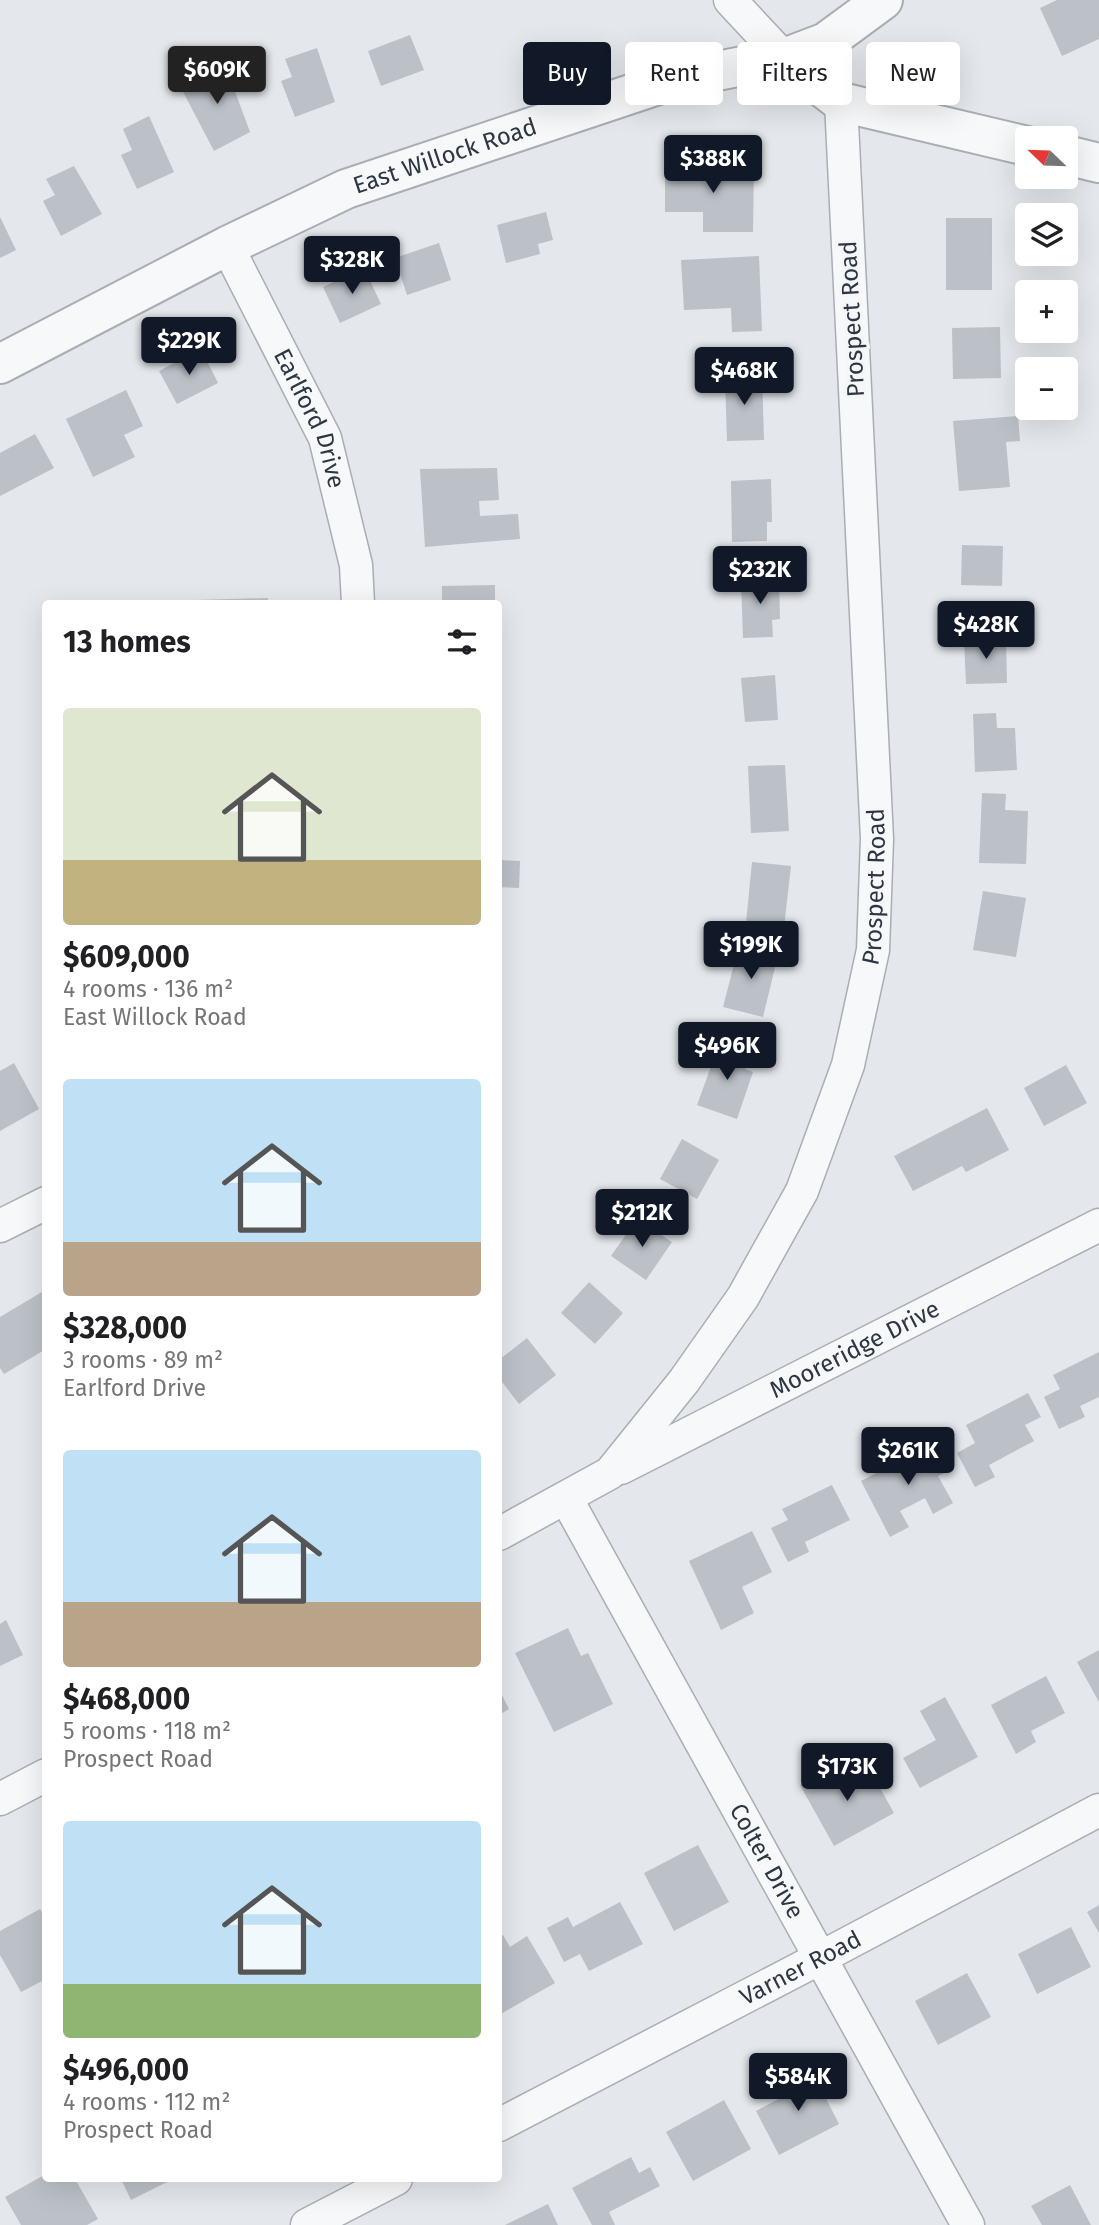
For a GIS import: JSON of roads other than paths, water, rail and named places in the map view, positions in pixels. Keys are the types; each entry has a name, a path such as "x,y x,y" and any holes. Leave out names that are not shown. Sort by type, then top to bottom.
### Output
{"street":[{"path":"730,0 769,42"},
{"path":"826,42 883,0"},
{"name":"East Willock Road","path":"0,364 227,246 346,189 676,79 737,67"},
{"name":"Prospect Road","path":"502,1532 610,1473 684,1381 743,1297 802,1191 848,1065 873,950 877,839 841,105"},
{"path":"852,105 1015,143"},
{"path":"1078,158 1099,163"},
{"name":"Earlford Drive","path":"227,246 326,438 356,565 358,600"},
{"path":"0,1226 42,1205"},
{"name":"Mooreridge Drive","path":"610,1473 1099,1225"},
{"name":"Colter Drive","path":"566,1498 968,2225"},
{"path":"0,1799 42,1777"},
{"name":"Varner Road","path":"502,2123 1099,1810"},
{"path":"307,2225 390,2182"}]}
